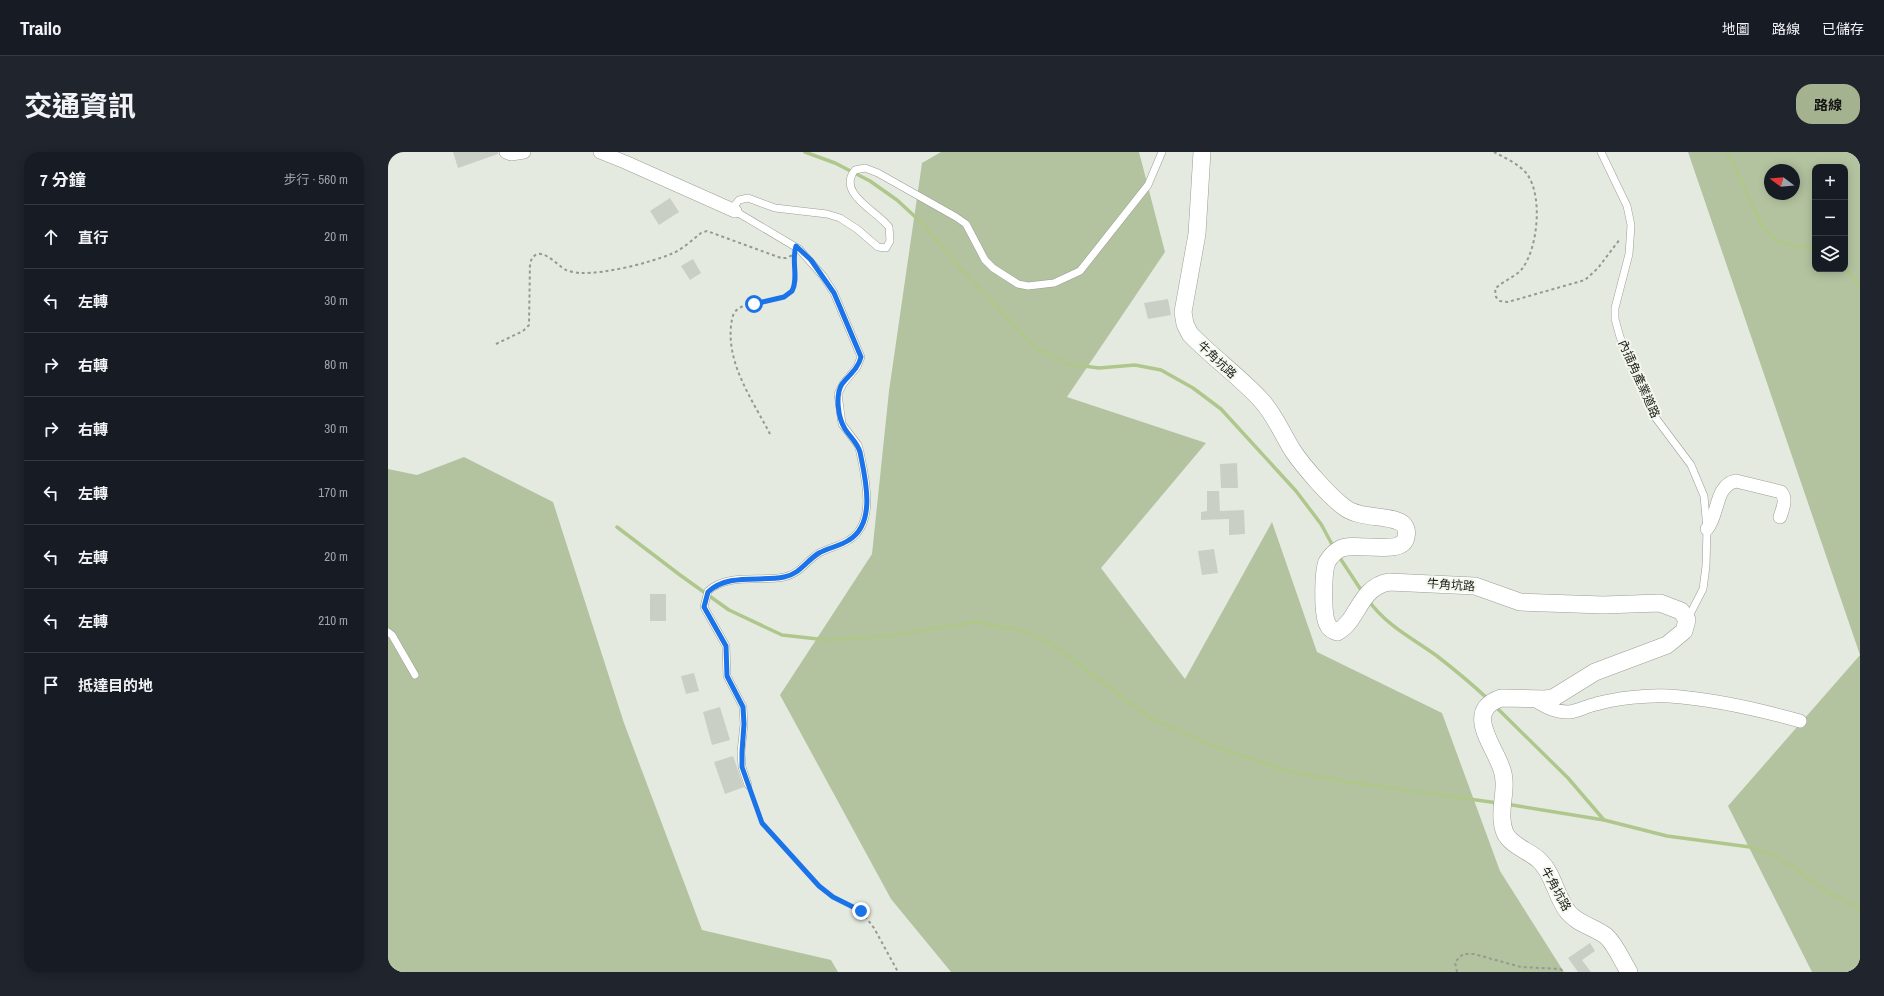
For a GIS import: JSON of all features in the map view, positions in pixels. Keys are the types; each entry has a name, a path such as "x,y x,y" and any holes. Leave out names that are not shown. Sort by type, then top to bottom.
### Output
{"street":[{"path":"506,152 511,154 524,152"},
{"path":"600,152 735,211"},
{"name":"牛角坑路","path":"1202,152 1197,234 1184,312 1185,324 1190,334 1260,399 1273,415 1302,464 1344,508 1364,516 1399,521 1405,526 1407,532 1406,539 1402,545 1394,548 1350,546 1340,549 1332,555 1327,563 1325,574 1325,614 1327,624 1331,630 1338,632 1343,629 1362,601 1372,590 1381,583 1389,582 1475,586 1520,602 1596,604 1660,603 1681,611 1687,620 1684,631 1667,645 1595,672 1553,698 1501,698 1495,700 1488,705 1483,718 1486,736 1503,773 1502,822 1506,834 1512,842 1540,861 1546,869 1567,911 1579,922 1605,936 1629,972"},
{"path":"1707,528 1714,520 1723,488 1730,482 1736,481 1754,484 1781,492 1785,501 1780,517"},
{"path":"1533,699 1550,709 1570,712 1597,703 1634,698 1667,696 1681,697 1746,706 1800,721"}],"lane":[{"path":"748,785 742,767 744,724 743,707 727,676 726,646 704,607 708,592 724,581 785,577 795,573 820,553 850,540 858,533 863,524 866,512 867,496 858,445 842,424 838,399 840,389 860,361 860,351 834,293 811,260 796,246 735,211 739,200 743,198 775,208 827,214 840,218 857,229 878,247 886,248 890,241 889,227 853,194 849,184 850,178 855,170 865,168 878,173 936,205 966,224 985,260 993,268 1009,278 1028,286 1054,283 1080,272 1148,185 1162,152"},
{"name":"內插角產業道路","path":"1601,152 1627,206 1631,225 1629,254 1617,295 1615,319 1620,337 1655,418 1691,465 1704,496 1707,528 1706,566 1702,589 1687,620"},
{"path":"388,632 392,636 415,675"}],"path":[{"path":"1494,152 1518,166 1526,174 1531,183 1537,219 1534,239 1522,269 1495,289 1496,297 1500,301 1508,302 1585,280 1598,268 1631,225"},
{"path":"496,344 523,331 529,324 530,262 535,255 538,254 548,256 568,271 580,273 601,272 673,254 701,233 707,231 781,258 790,257 793,254"},
{"path":"770,434 734,361 730,332 732,319 738,309 784,297 792,291 795,281 793,254 796,246"},
{"path":"748,785 762,823 819,886 833,897 861,911 874,928 898,972"},
{"path":"1457,972 1455,962 1463,954 1474,954 1521,967 1560,968 1565,972"}],"green space":[{"path":"941,152 1139,152 1165,252 1067,397 1206,443 1101,568 1185,679 1272,522 1317,652 1442,713 1500,871 1564,972 951,972 891,899 780,695 872,554 889,391 922,163"},
{"path":"1688,152 1860,152 1860,655"},
{"path":"464,457 553,502 624,723 702,930 831,960 838,972 399,972 388,964 388,469 417,475"},
{"path":"1860,655 1860,972 1812,972 1728,806"}],"building":[{"path":"453,152 498,152 498,154 458,168"},
{"path":"670,198 679,212 659,225 650,211"},
{"path":"693,259 701,273 690,280 681,266"},
{"path":"1168,299 1171,315 1148,319 1144,303"},
{"path":"1237,463 1238,488 1221,488 1220,464"},
{"path":"1207,491 1219,491 1220,511 1244,510 1245,534 1229,535 1229,519 1201,520 1201,512 1207,511"},
{"path":"1214,549 1218,573 1202,575 1198,551"},
{"path":"650,594 666,594 666,621 650,621"},
{"path":"694,673 699,691 686,694 681,676"},
{"path":"720,707 730,740 712,745 703,712"},
{"path":"733,756 744,787 725,794 714,762"},
{"path":"1590,943 1595,951 1582,960 1591,972 1578,972 1568,958"}],"waterway":[{"path":"805,152 835,163 870,181 897,200 923,224 960,268 1036,348 1068,364 1099,368 1135,365 1161,370 1193,388 1221,409 1296,491 1321,524 1334,548"},
{"path":"1726,152 1732,161 1762,226 1768,233 1773,238 1786,244 1812,248"},
{"path":"1848,272 1860,288"},
{"path":"617,527 729,610 782,635 827,640 888,636 975,622 1020,630 1052,644 1150,718 1221,749 1287,771 1354,783 1498,803"},
{"path":"1338,555 1363,593"},
{"path":"1368,600 1383,617 1437,656 1489,700"},
{"path":"1496,707 1568,778 1604,820"},
{"path":"1506,804 1604,820 1667,836 1750,847 1771,854 1796,869 1827,892 1860,908"}],"route":[{"path":"754,304 784,297 792,291 795,281 793,254 796,246 811,260 834,293 860,351 861,357 857,367 840,389 838,399 842,424 858,445 863,464 867,496 866,512 863,524 858,533 850,540 820,553 795,573 785,577 724,581 708,592 704,601 704,607 706,614 726,646 728,656 727,676 730,685 743,707 744,724 742,767 754,806 762,823 819,886 833,897 861,911"}]}
